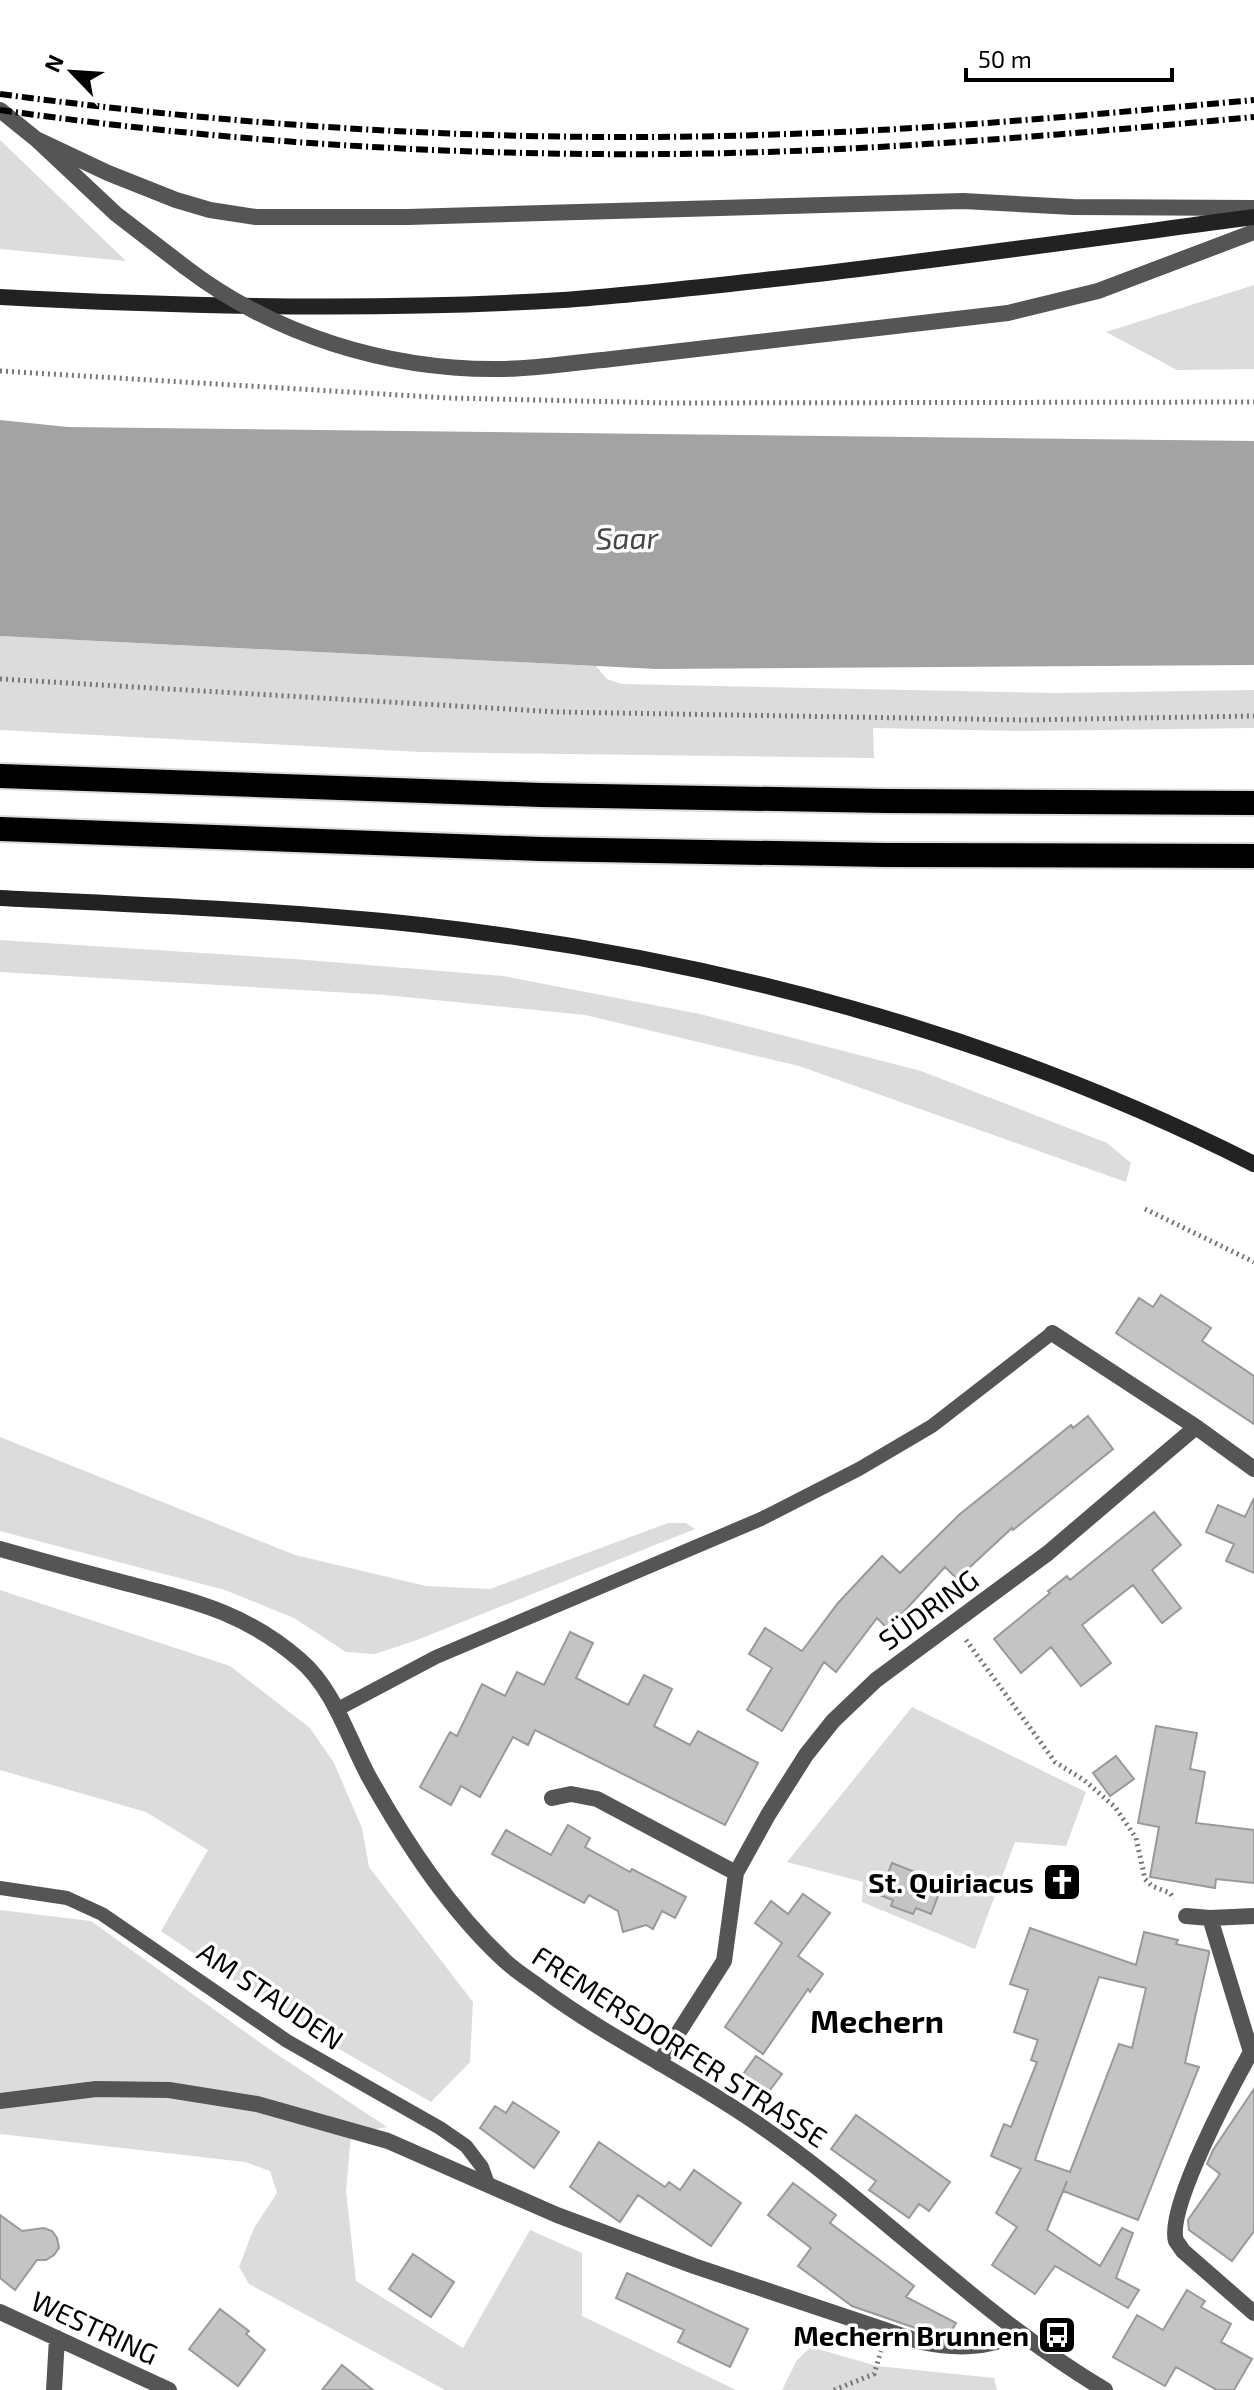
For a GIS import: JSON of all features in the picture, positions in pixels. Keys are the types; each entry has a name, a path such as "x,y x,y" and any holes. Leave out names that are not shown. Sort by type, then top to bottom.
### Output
{"highway":[{"path":"0,776 557,795 1254,803"},
{"path":"0,829 540,849 885,855 1254,856"}],"main road":[{"path":"0,297 132,304 394,306 565,300 857,269 1254,217"},
{"path":"0,898 285,913 407,924 535,940 728,976 919,1028 1012,1060 1132,1108 1254,1164"}],"street":[{"path":"0,110 36,139 116,214 226,296 273,321 339,346 423,364 500,369 1008,313 1098,291 1254,232"},
{"path":"36,139 108,173 176,200 210,210 256,217 408,217 963,201 1073,207 1254,208"},
{"path":"1052,1333 1196,1427 1254,1469"},
{"name":"SÜDRING","path":"659,2063 724,1961 736,1873 806,1755 833,1721 876,1680 1048,1553 1196,1427"},
{"name":"FREMERSDORFER STRASSE","path":"0,1549 207,1604 250,1624 302,1662 322,1684 369,1777 412,1848 457,1911 507,1963 570,2010 751,2119 817,2167 1020,2333 1105,2390"},
{"path":"552,1798 571,1794 597,1799 736,1873"},
{"path":"1186,1916 1254,1916"},
{"path":"1210,1918 1252,2053 1200,2153 1176,2226 1176,2241 1183,2251 1254,2313"},
{"path":"0,2101 96,2089 169,2090 257,2104 388,2141 557,2215 694,2266 921,2342 953,2349 993,2344 1020,2333"},
{"name":"WESTRING","path":"0,2312 169,2390"},
{"path":"54,2390 57,2338"}],"lane":[{"path":"336,1710 436,1657 761,1519 859,1469 932,1426 1052,1333"},
{"name":"AM STAUDEN","path":"0,1888 67,1898 102,1914 287,2041 466,2146 482,2167 488,2184"}],"path":[{"path":"0,371 527,400 669,403 1254,402"},
{"path":"0,679 558,712 1024,720 1254,716"},
{"path":"1145,1209 1254,1262"},
{"path":"953,1623 1055,1762 1084,1780 1115,1807 1136,1838 1145,1879 1152,1886 1170,1893 1186,1916"},
{"path":"834,2390 874,2374 888,2331"}],"shaded area":[{"path":"0,140 126,261 0,249"},
{"path":"1254,285 1254,369 1177,370 1106,332"},
{"path":"0,636 596,666 607,679 622,684 1057,693 1254,690 1254,728 1022,731 873,728 874,758 421,752 0,730"},
{"path":"0,940 503,976 700,1014 921,1071 1107,1143 1131,1163 1126,1182 799,1066 585,1015 385,995 0,972"},
{"path":"0,1437 295,1555 426,1586 490,1589 668,1523 686,1523 695,1529 417,1640 375,1654 346,1652 294,1618 225,1590 0,1531"},
{"path":"0,1590 230,1666 310,1728 334,1763 362,1828 369,1867 473,2002 470,2062 431,2102 306,2030 161,1931 208,1850 146,1812 0,1770"},
{"path":"912,1707 1086,1792 1066,1846 1015,1842 975,1949 862,1902 863,1882 787,1862"},
{"path":"0,1910 91,1921 269,2049 387,2127 351,2134 346,2191 356,2281 463,2348 530,2230 582,2253 582,2316 736,2390 445,2390 249,2284 239,2267 254,2228 277,2193 270,2171 245,2162 0,2134"},
{"path":"811,2347 877,2366 994,2378 997,2390 782,2390 797,2360"}],"water":[{"name":"Saar","path":"0,420 68,427 1254,441 1254,665 656,669 0,636"}],"building":[{"path":"1161,1295 1211,1328 1202,1341 1254,1376 1254,1424 1116,1333 1139,1298 1153,1307"},
{"path":"1088,1416 1113,1449 1012,1528 957,1579 945,1567 888,1629 877,1618 836,1672 824,1662 782,1731 747,1710 772,1668 749,1654 765,1628 802,1651 838,1603 882,1556 900,1573 960,1514 1071,1425 1073,1428"},
{"path":"1254,1498 1254,1573 1226,1561 1234,1544 1206,1532 1218,1505 1245,1517"},
{"path":"1154,1512 1181,1545 1152,1570 1181,1608 1162,1623 1133,1585 1082,1625 1111,1663 1081,1686 1051,1647 1021,1673 994,1639 1050,1593 1048,1591 1067,1576 1070,1580"},
{"path":"570,1632 593,1643 576,1678 628,1705 644,1675 672,1689 654,1726 690,1745 698,1731 758,1763 725,1825 535,1730 528,1745 513,1737 480,1797 461,1786 451,1805 420,1787 450,1732 457,1736 482,1684 505,1696 517,1672 544,1685"},
{"path":"1156,1726 1197,1733 1190,1769 1205,1772 1196,1823 1254,1830 1254,1883 1216,1879 1215,1888 1150,1877 1159,1827 1138,1823"},
{"path":"1116,1756 1134,1779 1110,1796 1093,1773"},
{"path":"568,1825 590,1838 585,1847 630,1872 632,1869 686,1897 675,1918 662,1911 653,1929 646,1925 623,1932 618,1911 589,1895 584,1903 492,1854 506,1830 551,1855"},
{"path":"892,1863 943,1883 931,1914 916,1908 913,1914 891,1906 893,1900 879,1895"},
{"path":"803,1894 830,1913 798,1956 823,1974 810,1992 808,1989 763,2054 725,2027 782,1943 755,1923 771,1901 788,1914"},
{"path":"1030,1928 1136,1965 1144,1932 1178,1940 1176,1944 1209,1951 1185,2063 1199,2067 1138,2220 1063,2191 1067,2181 1047,2230 1100,2266 1122,2228 1133,2233 1116,2278 1139,2290 1128,2308 1055,2266 1035,2294 992,2265 1017,2227 996,2213 1021,2169 991,2156 1004,2124 1011,2127 1037,2062 1031,2060 1038,2040 1014,2032 1028,1990 1010,1984","holes":["1099,1977 1146,1988 1132,2048 1119,2044 1070,2172 1035,2160"]},
{"path":"756,2056 782,2074 766,2095 741,2077"},
{"path":"1254,2089 1254,2231 1232,2261 1189,2230 1188,2220 1220,2174 1207,2164 1213,2150"},
{"path":"513,2102 559,2132 534,2168 480,2128 495,2106 506,2113"},
{"path":"856,2115 950,2182 929,2211 919,2204 909,2218 869,2190 876,2181 831,2149"},
{"path":"599,2142 665,2187 669,2182 680,2190 694,2170 741,2203 711,2246 638,2195 620,2222 570,2187"},
{"path":"793,2183 836,2215 830,2223 914,2286 906,2297 956,2323 949,2335 924,2331 852,2306 798,2266 811,2248 768,2215"},
{"path":"0,2215 22,2231 44,2228 52,2231 59,2248 46,2260 37,2260 15,2290 0,2278"},
{"path":"413,2254 454,2282 431,2317 389,2289"},
{"path":"627,2273 748,2329 730,2367 678,2342 684,2330 616,2298"},
{"path":"1187,2290 1205,2301 1201,2307 1231,2324 1221,2342 1252,2359 1234,2390 1217,2390 1176,2367 1165,2386 1113,2357 1137,2315 1163,2330"},
{"path":"220,2309 249,2331 246,2334 265,2350 238,2386 189,2349"},
{"path":"342,2365 373,2390 322,2390"}],"railway":[{"path":"0,94 294,125 590,137 689,137 904,129 1254,100"},
{"path":"0,110 252,139 421,149 590,154 747,153 892,146 1254,117"}],"place":[{"name":"St. Quiriacus","path":"1062,1882"},
{"name":"Mechern Brunnen","path":"1057,2335"}],"district":[{"name":"Mechern","path":"877,2020"}]}
